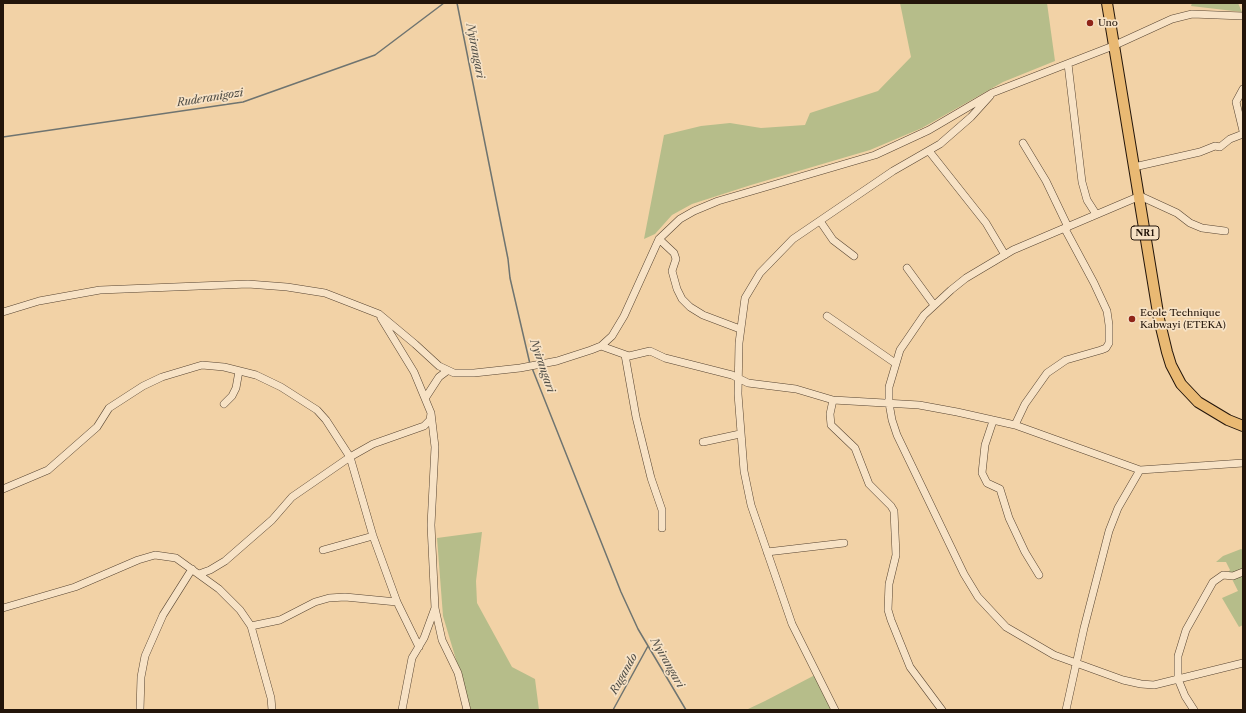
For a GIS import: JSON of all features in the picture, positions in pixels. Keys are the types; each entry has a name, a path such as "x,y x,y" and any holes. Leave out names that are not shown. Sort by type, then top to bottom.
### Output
{"highway":[{"name":"NR1","path":"1107,3 1113,46 1140,196 1159,319 1171,365 1182,384 1198,402 1228,420 1243,426"}],"street":[{"path":"3,312 39,301 100,290 248,284 287,287 325,293 379,314 439,366 447,371 463,374 520,368 558,361 601,346 617,330 659,239 680,219 706,205 875,154 929,130 992,93 1113,46 1172,19 1192,14 1243,16"},
{"path":"1068,64 1082,182 1087,200 1096,214"},
{"path":"1243,89 1236,102 1243,131"},
{"path":"835,710 792,624 751,505 744,471 740,434 738,378 740,328 745,298 760,273 793,239 893,171 929,151 958,130 992,93"},
{"path":"1134,167 1200,152 1215,146 1220,147 1230,139 1243,134"},
{"path":"1015,425 1025,404 1047,372 1066,360 1106,348 1109,343 1109,325 1106,309 1066,228 1046,180 1023,143"},
{"path":"929,151 986,223 1004,255"},
{"path":"1225,231 1202,228 1190,223 1177,213 1140,196 1004,255 966,278 924,315 900,350 889,387 889,403 892,420 897,435 964,574 978,597 1006,627 1042,649 1123,680 1142,684 1154,685 1243,663"},
{"path":"820,221 833,240 854,256"},
{"path":"659,239 674,253 676,259 672,271 677,289 682,299 690,307 704,315 740,328"},
{"path":"907,268 934,305"},
{"path":"379,314 414,372 426,397 431,413 435,447 431,525 435,608 442,640 458,673 467,710"},
{"path":"827,316 895,363"},
{"path":"601,346 632,356 650,351 665,358 720,372 755,385 796,389 833,400 919,404 1015,425 1140,470 1243,463"},
{"path":"625,355 636,417 651,478 662,510 662,528"},
{"path":"3,489 48,470 93,431 109,408 144,386 162,377 202,365 256,375 281,387 317,410 326,420 350,456 373,536 397,602 419,647"},
{"path":"224,404 236,388 239,371"},
{"path":"426,397 439,377 447,371"},
{"path":"833,400 830,414 831,425 855,448 869,484 894,511 896,555 889,584 888,610 910,667 942,710"},
{"path":"199,574 210,570 225,561 272,520 292,497 350,456 373,444 424,426 430,420 431,413"},
{"path":"993,421 982,458 982,473 987,483 1000,488 1009,518 1025,552 1039,575"},
{"path":"703,442 740,434"},
{"path":"1066,710 1076,663 1109,531 1118,508 1140,470"},
{"path":"323,550 373,536"},
{"path":"767,552 844,542"},
{"path":"3,608 75,587 138,560 155,555 176,558 219,588 240,610 251,626 271,698 272,710"},
{"path":"140,710 141,678 146,656 163,615 192,569"},
{"path":"1194,710 1182,690 1178,679 1178,656 1186,630 1213,582 1223,575 1233,576 1243,572"},
{"path":"251,626 284,619 315,602 329,598 397,602"},
{"path":"402,710 411,660 419,647 435,608"}],"green space":[{"path":"900,3 1047,3 1055,61 1003,82 922,128 870,150 692,204 672,215 655,234 644,239 664,135 701,126 730,123 761,128 805,125 810,113 878,91 911,57"},
{"path":"1192,3 1238,3 1242,12 1191,6"},
{"path":"482,532 476,581 477,603 512,667 535,679 539,710 471,710 443,616 437,538"},
{"path":"1241,549 1243,550 1243,570 1236,574 1227,573 1230,570 1226,562 1216,562 1223,556"},
{"path":"1243,575 1243,625 1239,627 1222,598 1238,591 1232,579"},
{"path":"815,675 834,710 746,710 765,701"}],"waterway":[{"name":"Ruderanigozi","path":"3,137 243,102 375,55 444,3"},
{"name":"Nyirangari","path":"457,3 508,259 510,278 530,364"},
{"name":"Nyirangari","path":"532,368 621,592 638,629 686,710"},
{"name":"Rugando","path":"613,710 648,646"}],"place":[{"name":"Uno","path":"1090,23"},
{"name":"Ecole Technique Kabwayi (ETEKA)","path":"1132,319"}]}
